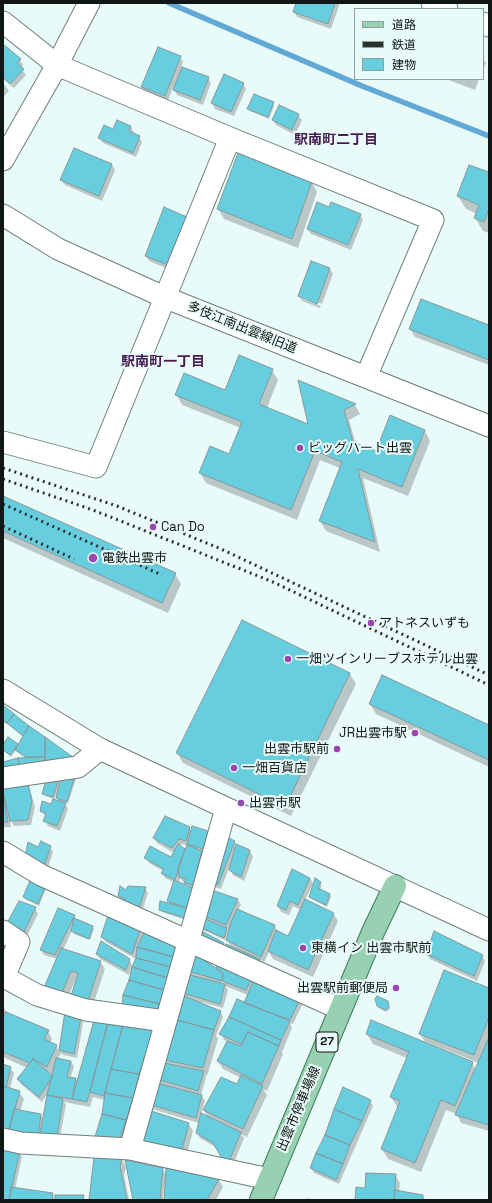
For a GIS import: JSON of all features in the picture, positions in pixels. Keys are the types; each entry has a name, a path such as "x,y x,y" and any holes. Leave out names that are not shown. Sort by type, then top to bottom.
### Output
{"main road":[{"name":"出雲市停車場線","path":"261,1200 340,1009 373,932 395,886"}],"street":[{"path":"3,160 57,65 89,3"},
{"path":"432,3 444,8"},
{"path":"3,22 57,65 230,138 433,220 366,377"},
{"path":"3,442 96,467 230,138"},
{"name":"多伎江南出雲線旧道","path":"3,215 58,249 164,297 489,426"},
{"path":"3,690 100,748 489,930"},
{"path":"3,778 78,767 100,748"},
{"path":"130,1149 226,808"},
{"path":"3,852 41,874 340,1009"},
{"path":"3,931 19,942 4,977 37,995 86,1010 165,1021"},
{"path":"3,1138 21,1143 130,1149 269,1179"}],"building":[{"path":"296,3 335,3 328,24 293,12"},
{"path":"3,44 21,59 17,63 24,69 10,84 3,77"},
{"path":"158,47 181,56 165,96 141,87"},
{"path":"182,67 209,77 200,100 173,90"},
{"path":"224,74 244,83 231,112 211,103"},
{"path":"254,94 274,102 268,117 247,109"},
{"path":"279,105 299,114 292,130 272,120"},
{"path":"117,120 131,126 129,131 140,136 133,153 98,138 104,125 113,129"},
{"path":"74,148 112,164 99,196 60,180"},
{"path":"238,153 312,181 292,239 217,209"},
{"path":"469,165 489,172 489,209 484,222 474,218 479,205 457,196"},
{"path":"317,202 329,207 331,202 361,214 348,245 307,229"},
{"path":"164,207 187,217 168,265 145,256"},
{"path":"311,261 330,268 317,304 298,296"},
{"path":"421,299 489,325 489,360 409,329"},
{"name":"ビッグハート出雲","path":"239,355 273,369 259,404 308,424 298,380 356,404 344,410 353,442 376,451 390,415 425,430 402,487 358,469 375,542 319,521 342,462 315,451 291,510 199,473 210,446 229,454 242,422 175,395 184,373 225,390"},
{"path":"3,496 176,573 162,603 3,531"},
{"path":"242,620 350,673 285,807 176,753"},
{"path":"382,675 489,725 489,760 369,704"},
{"path":"3,705 14,714 7,723 3,721"},
{"path":"14,714 29,726 23,736 7,723"},
{"path":"29,726 45,737 45,757 26,757 15,750"},
{"path":"8,737 18,744 10,755 3,750 3,745"},
{"path":"45,737 77,760 45,763"},
{"path":"45,757 45,763 20,770 18,758"},
{"path":"18,758 20,770 3,773 3,762"},
{"path":"76,772 67,802 56,798 62,774"},
{"path":"60,775 53,797 42,794 47,777"},
{"path":"27,780 32,801 28,820 10,821 3,791 3,783"},
{"path":"3,793 8,822 3,822"},
{"path":"53,799 66,803 57,826 43,821 46,814 40,811 42,801 51,804"},
{"path":"165,816 190,827 186,841 179,839 172,848 153,838"},
{"path":"192,826 208,831 203,849 187,844"},
{"path":"221,834 235,841 218,885 209,881"},
{"path":"41,841 51,846 43,869 24,861 28,842 38,847"},
{"path":"178,844 185,849 175,880 161,873 164,869 144,858 150,846 171,857"},
{"path":"236,844 250,850 241,877 229,870"},
{"path":"187,845 202,851 193,885 184,883 186,879 179,877 178,867"},
{"path":"292,869 310,878 298,905 290,901 286,910 277,906"},
{"path":"31,878 47,883 38,904 23,897"},
{"path":"315,878 321,882 318,888 330,894 326,905 309,897"},
{"path":"174,880 193,888 187,908 167,901"},
{"path":"120,886 126,890 128,886 146,887 137,914 122,906 125,899 118,896"},
{"path":"206,888 238,899 226,925 199,914"},
{"path":"305,899 334,913 308,970 268,951 276,930 288,936"},
{"path":"19,901 36,907 23,934 6,925"},
{"path":"160,901 187,908 185,918 159,910"},
{"path":"58,908 75,915 55,955 40,950"},
{"path":"110,909 142,925 132,954 101,937"},
{"path":"237,909 275,925 261,957 226,940 231,922"},
{"path":"199,916 227,928 224,938 197,926"},
{"path":"74,918 93,926 89,939 71,931"},
{"path":"196,928 224,943 220,951 193,937"},
{"path":"146,929 178,944 174,957 137,947"},
{"path":"434,931 483,955 474,976 426,954"},
{"path":"101,941 130,959 126,970 96,954"},
{"path":"226,944 260,959 257,968 223,953"},
{"path":"137,947 174,957 171,967 136,958"},
{"path":"61,948 101,961 88,1001 71,996 78,973 71,971 62,993 43,990"},
{"path":"189,950 223,973 222,981 185,970"},
{"path":"136,958 171,967 168,978 132,967"},
{"path":"219,959 253,977 246,990 222,981 223,973 216,969"},
{"path":"132,967 168,978 164,990 129,980"},
{"path":"444,970 489,988 489,1017 474,1055 419,1034"},
{"path":"182,973 225,984 220,1004 179,992"},
{"path":"255,977 301,997 290,1020 244,1003"},
{"path":"129,980 164,990 160,1004 123,995"},
{"path":"179,994 221,1011 214,1030 170,1018"},
{"path":"123,995 160,1004 158,1015 122,1006"},
{"path":"377,996 388,1001 389,1007 385,1010 377,1006 375,999"},
{"path":"237,999 290,1021 281,1040 229,1017"},
{"path":"6,1012 49,1030 44,1039 57,1045 47,1067 33,1059 30,1063 3,1052 3,1019"},
{"path":"65,1012 81,1017 74,1054 59,1050"},
{"path":"95,1017 109,1018 87,1102 72,1099"},
{"path":"229,1017 281,1040 279,1046 248,1032 241,1044 219,1034"},
{"path":"109,1018 124,1021 104,1096 90,1092"},
{"path":"170,1018 214,1030 203,1068 160,1059"},
{"path":"371,1020 473,1062 455,1106 441,1100 415,1163 381,1149 400,1101 390,1097 409,1052 366,1034"},
{"path":"124,1021 154,1030 139,1074 111,1069"},
{"path":"248,1032 279,1046 262,1084 217,1061 227,1041 241,1046"},
{"path":"489,1037 489,1125 455,1115"},
{"path":"56,1058 71,1061 67,1077 76,1078 72,1099 47,1095"},
{"path":"33,1059 53,1076 39,1097 17,1079"},
{"path":"159,1062 204,1071 198,1091 156,1079"},
{"path":"3,1064 11,1067 6,1087 3,1086"},
{"path":"111,1069 139,1074 133,1098 105,1093"},
{"path":"241,1075 263,1086 243,1129 203,1110 221,1077 237,1084"},
{"path":"153,1082 202,1095 196,1118 148,1104"},
{"path":"3,1086 20,1091 8,1133 3,1132"},
{"path":"343,1087 371,1100 362,1121 334,1109"},
{"path":"105,1093 133,1098 126,1120 102,1114"},
{"path":"47,1095 63,1099 57,1137 40,1134"},
{"path":"14,1109 41,1114 38,1137 8,1133"},
{"path":"145,1109 189,1123 180,1157 134,1147"},
{"path":"334,1109 362,1121 350,1145 325,1135"},
{"path":"201,1113 241,1132 227,1167 213,1143 196,1133"},
{"path":"102,1114 126,1120 119,1142 94,1140"},
{"path":"325,1135 350,1145 343,1164 316,1153"},
{"path":"3,1147 20,1151 9,1200 3,1200"},
{"path":"316,1153 343,1164 336,1180 310,1168"},
{"path":"94,1157 122,1159 120,1166 127,1200 89,1200"},
{"path":"125,1160 163,1168 160,1200 133,1200"},
{"path":"166,1168 219,1179 207,1200 164,1200"},
{"path":"366,1173 396,1174 394,1200 355,1200 356,1187 365,1188"},
{"path":"11,1187 53,1193 52,1200 9,1200"},
{"path":"395,1190 423,1195 423,1200 394,1200"},
{"path":"55,1195 84,1195 83,1200 55,1200"}],"waterway":[{"path":"169,3 362,86 489,136"}],"railway":[{"path":"3,468 117,506 221,549 489,675"},
{"path":"3,479 93,510 273,582 489,685"},
{"path":"3,504 162,575"},
{"path":"3,526 74,559"}],"place":[{"name":"ビッグハート出雲","path":"300,448"},
{"name":"Can Do","path":"153,527"},
{"name":"電鉄出雲市","path":"93,558"},
{"name":"アトネスいずも","path":"371,623"},
{"name":"一畑ツインリーブスホテル出雲","path":"288,659"},
{"name":"JR出雲市駅","path":"415,733"},
{"name":"出雲市駅前","path":"337,749"},
{"name":"一畑百貨店","path":"234,768"},
{"name":"出雲市駅","path":"241,803"},
{"name":"東横イン 出雲市駅前","path":"303,948"},
{"name":"出雲駅前郵便局","path":"396,988"}],"district":[{"name":"駅南町二丁目","path":"336,140"},
{"name":"駅南町一丁目","path":"163,362"}]}
